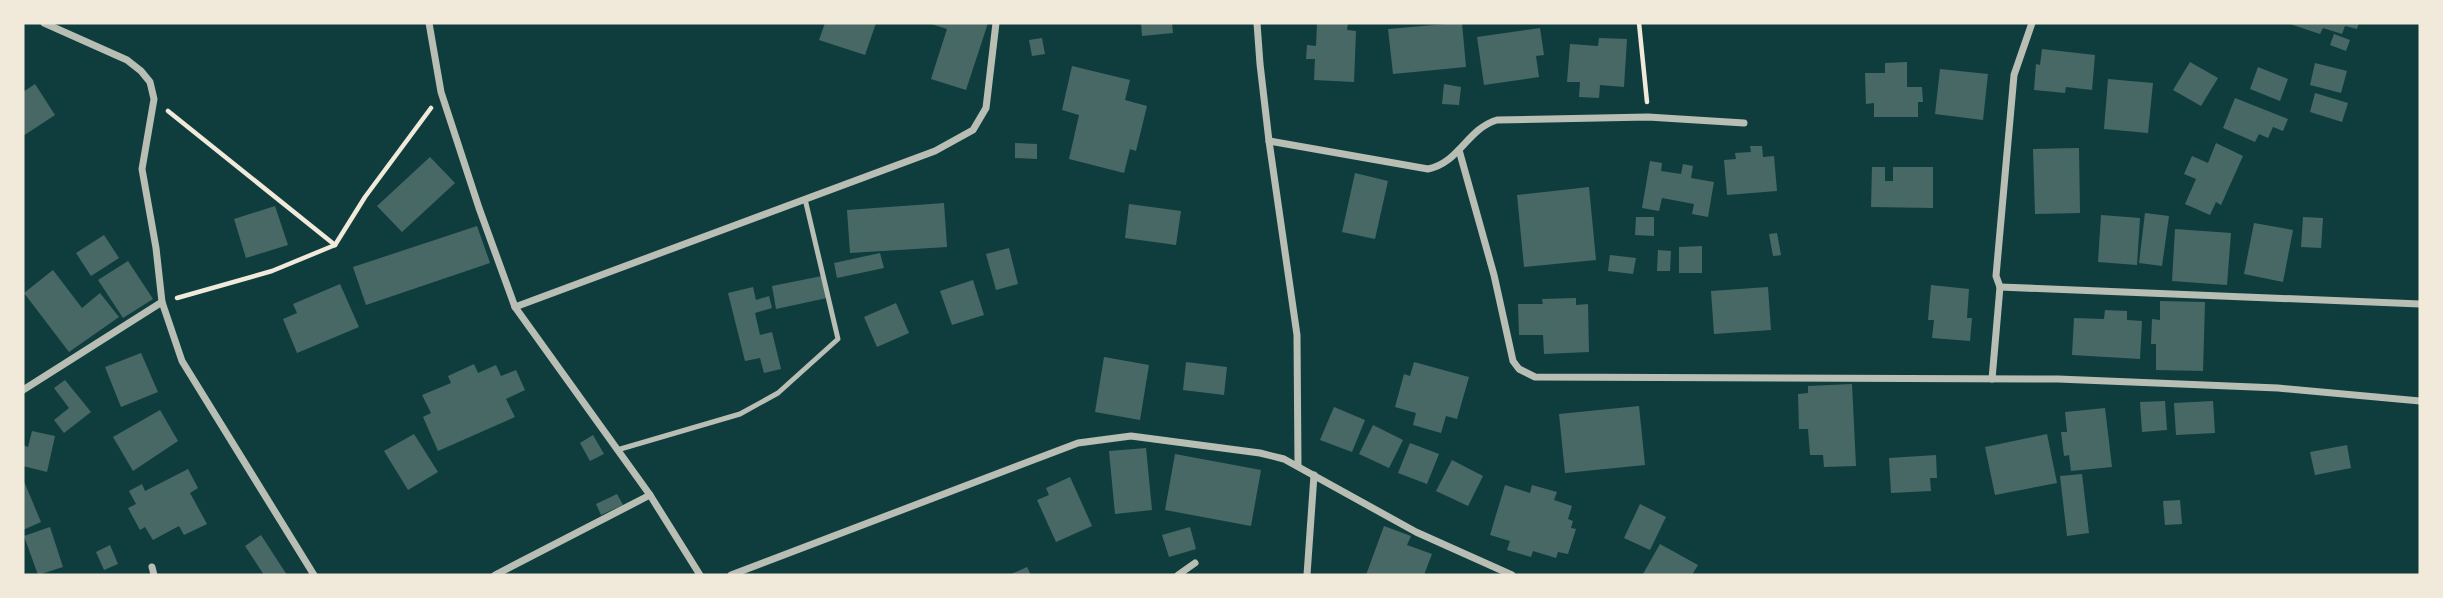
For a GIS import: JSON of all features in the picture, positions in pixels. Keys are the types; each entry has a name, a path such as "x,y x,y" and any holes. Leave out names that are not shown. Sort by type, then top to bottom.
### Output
{"street":[{"path":"44,23 127,60 150,82 154,99 142,169 162,302 182,361 314,575"},
{"path":"429,23 442,92 479,208 515,307 650,495 701,575"},
{"path":"515,307 935,150 973,130 986,108 996,23"},
{"path":"1258,23 1269,141 1297,335 1298,465"},
{"path":"1992,379 2000,286 1997,276 2014,75 2032,23"},
{"path":"1269,141 1428,169 1448,162 1485,124 1497,120 1648,117 1744,123"},
{"path":"1459,150 1494,275 1513,360 1519,369 1535,377 1992,379 2278,388 2420,401"},
{"path":"2000,286 2420,304"},
{"path":"23,390 162,302"},
{"path":"731,575 1078,443 1131,436 1260,453 1284,459 1416,532 1512,575"},
{"path":"1307,575 1314,475"},
{"path":"495,575 650,495"},
{"path":"1178,575 1195,563"}],"lane":[{"path":"617,450 740,414 778,393 838,339 805,199"}],"path":[{"path":"1639,23 1648,117"},
{"path":"162,302 272,271 335,245 365,197 442,92"},
{"path":"154,99 335,245"}],"building":[{"path":"825,23 876,23 865,55 819,40"},
{"path":"928,23 988,23 966,90 931,79 947,29"},
{"path":"1141,23 1172,23 1173,33 1142,36"},
{"path":"1317,23 1348,23 1347,30 1356,31 1354,82 1314,80 1315,59 1306,59 1307,45 1316,46"},
{"path":"1462,23 1466,67 1393,74 1388,29"},
{"path":"2287,23 2359,23 2357,29 2345,26 2342,34 2323,28 2320,34"},
{"path":"1540,28 1544,55 1536,56 1539,77 1484,85 1477,37"},
{"path":"2334,34 2350,40 2346,51 2330,45"},
{"path":"1042,38 1045,54 1032,56 1029,40"},
{"path":"1599,38 1627,39 1624,87 1600,85 1599,98 1579,97 1580,82 1567,82 1570,44 1598,46"},
{"path":"2042,49 2095,55 2092,90 2066,87 2065,93 2034,90 2036,64 2040,65"},
{"path":"1907,62 1907,87 1922,87 1923,102 1918,102 1918,117 1874,117 1874,103 1866,104 1865,73 1885,73 1885,63"},
{"path":"2190,62 2218,78 2201,106 2173,90"},
{"path":"2315,63 2347,71 2341,93 2310,85"},
{"path":"1072,66 1130,80 1125,100 1147,106 1136,151 1130,149 1124,173 1069,159 1079,115 1062,110"},
{"path":"2258,67 2288,79 2280,101 2250,89"},
{"path":"1940,69 1988,74 1983,120 1935,114"},
{"path":"2108,79 2153,83 2148,133 2104,129"},
{"path":"35,84 55,115 23,136 23,92"},
{"path":"1444,84 1461,87 1459,105 1442,104"},
{"path":"2315,93 2348,103 2342,122 2310,112"},
{"path":"2235,98 2288,119 2283,131 2273,127 2268,138 2259,134 2255,142 2223,128"},
{"path":"1015,143 1037,144 1037,159 1015,158"},
{"path":"2216,143 2243,156 2221,205 2216,202 2210,215 2185,204 2196,179 2184,174 2192,156 2208,163"},
{"path":"1750,146 1762,146 1763,157 1774,156 1777,191 1727,195 1724,160 1736,159 1735,153 1751,152"},
{"path":"2079,148 2080,213 2035,214 2033,149"},
{"path":"430,157 455,183 402,232 377,206"},
{"path":"1650,161 1662,163 1661,171 1681,174 1683,164 1693,166 1691,178 1714,182 1708,217 1692,214 1694,204 1662,198 1659,211 1642,208"},
{"path":"1872,167 1885,167 1885,181 1893,181 1893,167 1933,167 1933,208 1871,207"},
{"path":"1355,173 1388,181 1375,239 1342,232"},
{"path":"1589,187 1596,260 1524,267 1517,195"},
{"path":"944,203 947,247 850,253 847,210"},
{"path":"1129,204 1181,211 1176,245 1125,238"},
{"path":"275,206 288,245 246,258 234,219"},
{"path":"2145,213 2169,216 2162,266 2139,263"},
{"path":"2101,215 2140,218 2137,265 2098,262"},
{"path":"1636,217 1654,217 1654,236 1635,235"},
{"path":"2303,217 2323,218 2321,248 2301,247"},
{"path":"2254,223 2293,230 2283,282 2244,274"},
{"path":"477,226 490,263 366,305 353,267"},
{"path":"2175,229 2231,233 2227,285 2172,281"},
{"path":"1777,233 1781,255 1773,256 1769,234"},
{"path":"104,235 119,258 91,276 76,253"},
{"path":"1702,246 1702,273 1679,273 1679,247"},
{"path":"1009,248 1018,284 996,290 986,254"},
{"path":"1658,250 1671,251 1670,271 1657,271"},
{"path":"880,253 884,268 837,278 834,263"},
{"path":"1610,255 1636,258 1633,274 1608,271"},
{"path":"128,261 153,299 123,318 98,280"},
{"path":"53,270 82,308 100,293 119,317 69,352 24,293"},
{"path":"822,276 827,298 776,309 772,286"},
{"path":"973,280 984,315 952,325 940,291"},
{"path":"340,284 359,327 297,353 283,319 297,313 293,304"},
{"path":"1931,285 1969,289 1967,318 1972,318 1970,341 1932,338 1934,320 1928,320"},
{"path":"753,287 756,300 769,296 772,308 755,313 760,335 772,332 781,369 764,373 760,358 745,361 728,293"},
{"path":"1768,287 1771,330 1714,334 1711,291"},
{"path":"1576,298 1576,305 1588,304 1589,352 1544,354 1543,335 1519,335 1518,304 1543,304 1542,299"},
{"path":"2160,301 2205,302 2203,371 2156,370 2156,344 2151,344 2152,319 2160,320"},
{"path":"896,303 909,333 877,347 864,317"},
{"path":"2105,310 2127,311 2127,320 2142,321 2140,359 2072,355 2074,318 2104,319"},
{"path":"141,353 158,392 121,407 105,367"},
{"path":"1104,357 1149,365 1140,420 1095,412"},
{"path":"1186,362 1227,367 1224,395 1183,390"},
{"path":"1414,362 1469,377 1457,419 1446,416 1441,433 1413,425 1416,413 1395,407 1404,374 1410,376"},
{"path":"474,364 478,373 496,365 501,376 516,370 525,390 506,399 515,417 438,451 423,417 431,413 422,395 451,383 448,376"},
{"path":"65,380 91,412 64,433 54,420 69,408 54,388"},
{"path":"1852,384 1856,466 1824,467 1823,455 1810,455 1808,429 1799,429 1798,394 1808,393 1808,386"},
{"path":"2165,401 2167,430 2142,432 2140,402"},
{"path":"2213,401 2215,433 2176,435 2174,403"},
{"path":"1639,406 1645,465 1565,473 1559,414"},
{"path":"1334,407 1365,420 1352,452 1320,440"},
{"path":"2105,408 2112,467 2071,471 2069,455 2064,456 2061,432 2067,432 2065,412"},
{"path":"160,410 178,441 133,471 113,437"},
{"path":"1373,425 1403,440 1389,468 1359,454"},
{"path":"32,431 55,436 47,472 23,466 23,445 28,447"},
{"path":"414,434 438,472 408,490 384,451"},
{"path":"2047,434 2057,483 1995,495 1985,447"},
{"path":"593,435 604,454 590,461 580,443"},
{"path":"1410,443 1439,454 1427,484 1398,473"},
{"path":"2347,445 2351,468 2315,475 2310,452"},
{"path":"1146,448 1152,510 1115,514 1109,451"},
{"path":"1175,454 1261,470 1251,526 1165,510"},
{"path":"1936,455 1937,478 1930,478 1931,491 1891,493 1889,458"},
{"path":"1452,460 1483,476 1468,506 1436,491"},
{"path":"188,469 198,488 190,493 207,524 184,535 179,526 153,540 145,527 140,530 128,508 136,504 129,491 142,484 145,491"},
{"path":"2082,474 2089,533 2067,536 2060,476"},
{"path":"1070,477 1092,526 1056,542 1037,500 1049,495 1046,488"},
{"path":"23,479 41,522 23,530"},
{"path":"1505,485 1530,493 1532,485 1557,492 1554,500 1572,506 1568,519 1573,521 1571,528 1576,529 1568,554 1558,552 1556,558 1533,551 1531,557 1507,550 1510,541 1490,535"},
{"path":"617,494 623,505 601,515 596,504"},
{"path":"2180,500 2182,524 2165,525 2163,501"},
{"path":"1640,504 1666,517 1650,550 1624,538"},
{"path":"1384,526 1411,536 1407,545 1432,554 1424,575 1366,575"},
{"path":"50,527 63,567 38,575 24,536"},
{"path":"1190,527 1196,549 1169,557 1162,535"},
{"path":"261,535 287,575 264,575 245,546"},
{"path":"1660,544 1698,565 1692,575 1643,574"},
{"path":"110,545 118,564 104,570 96,552"},
{"path":"1027,567 1031,575 1009,575"}]}
